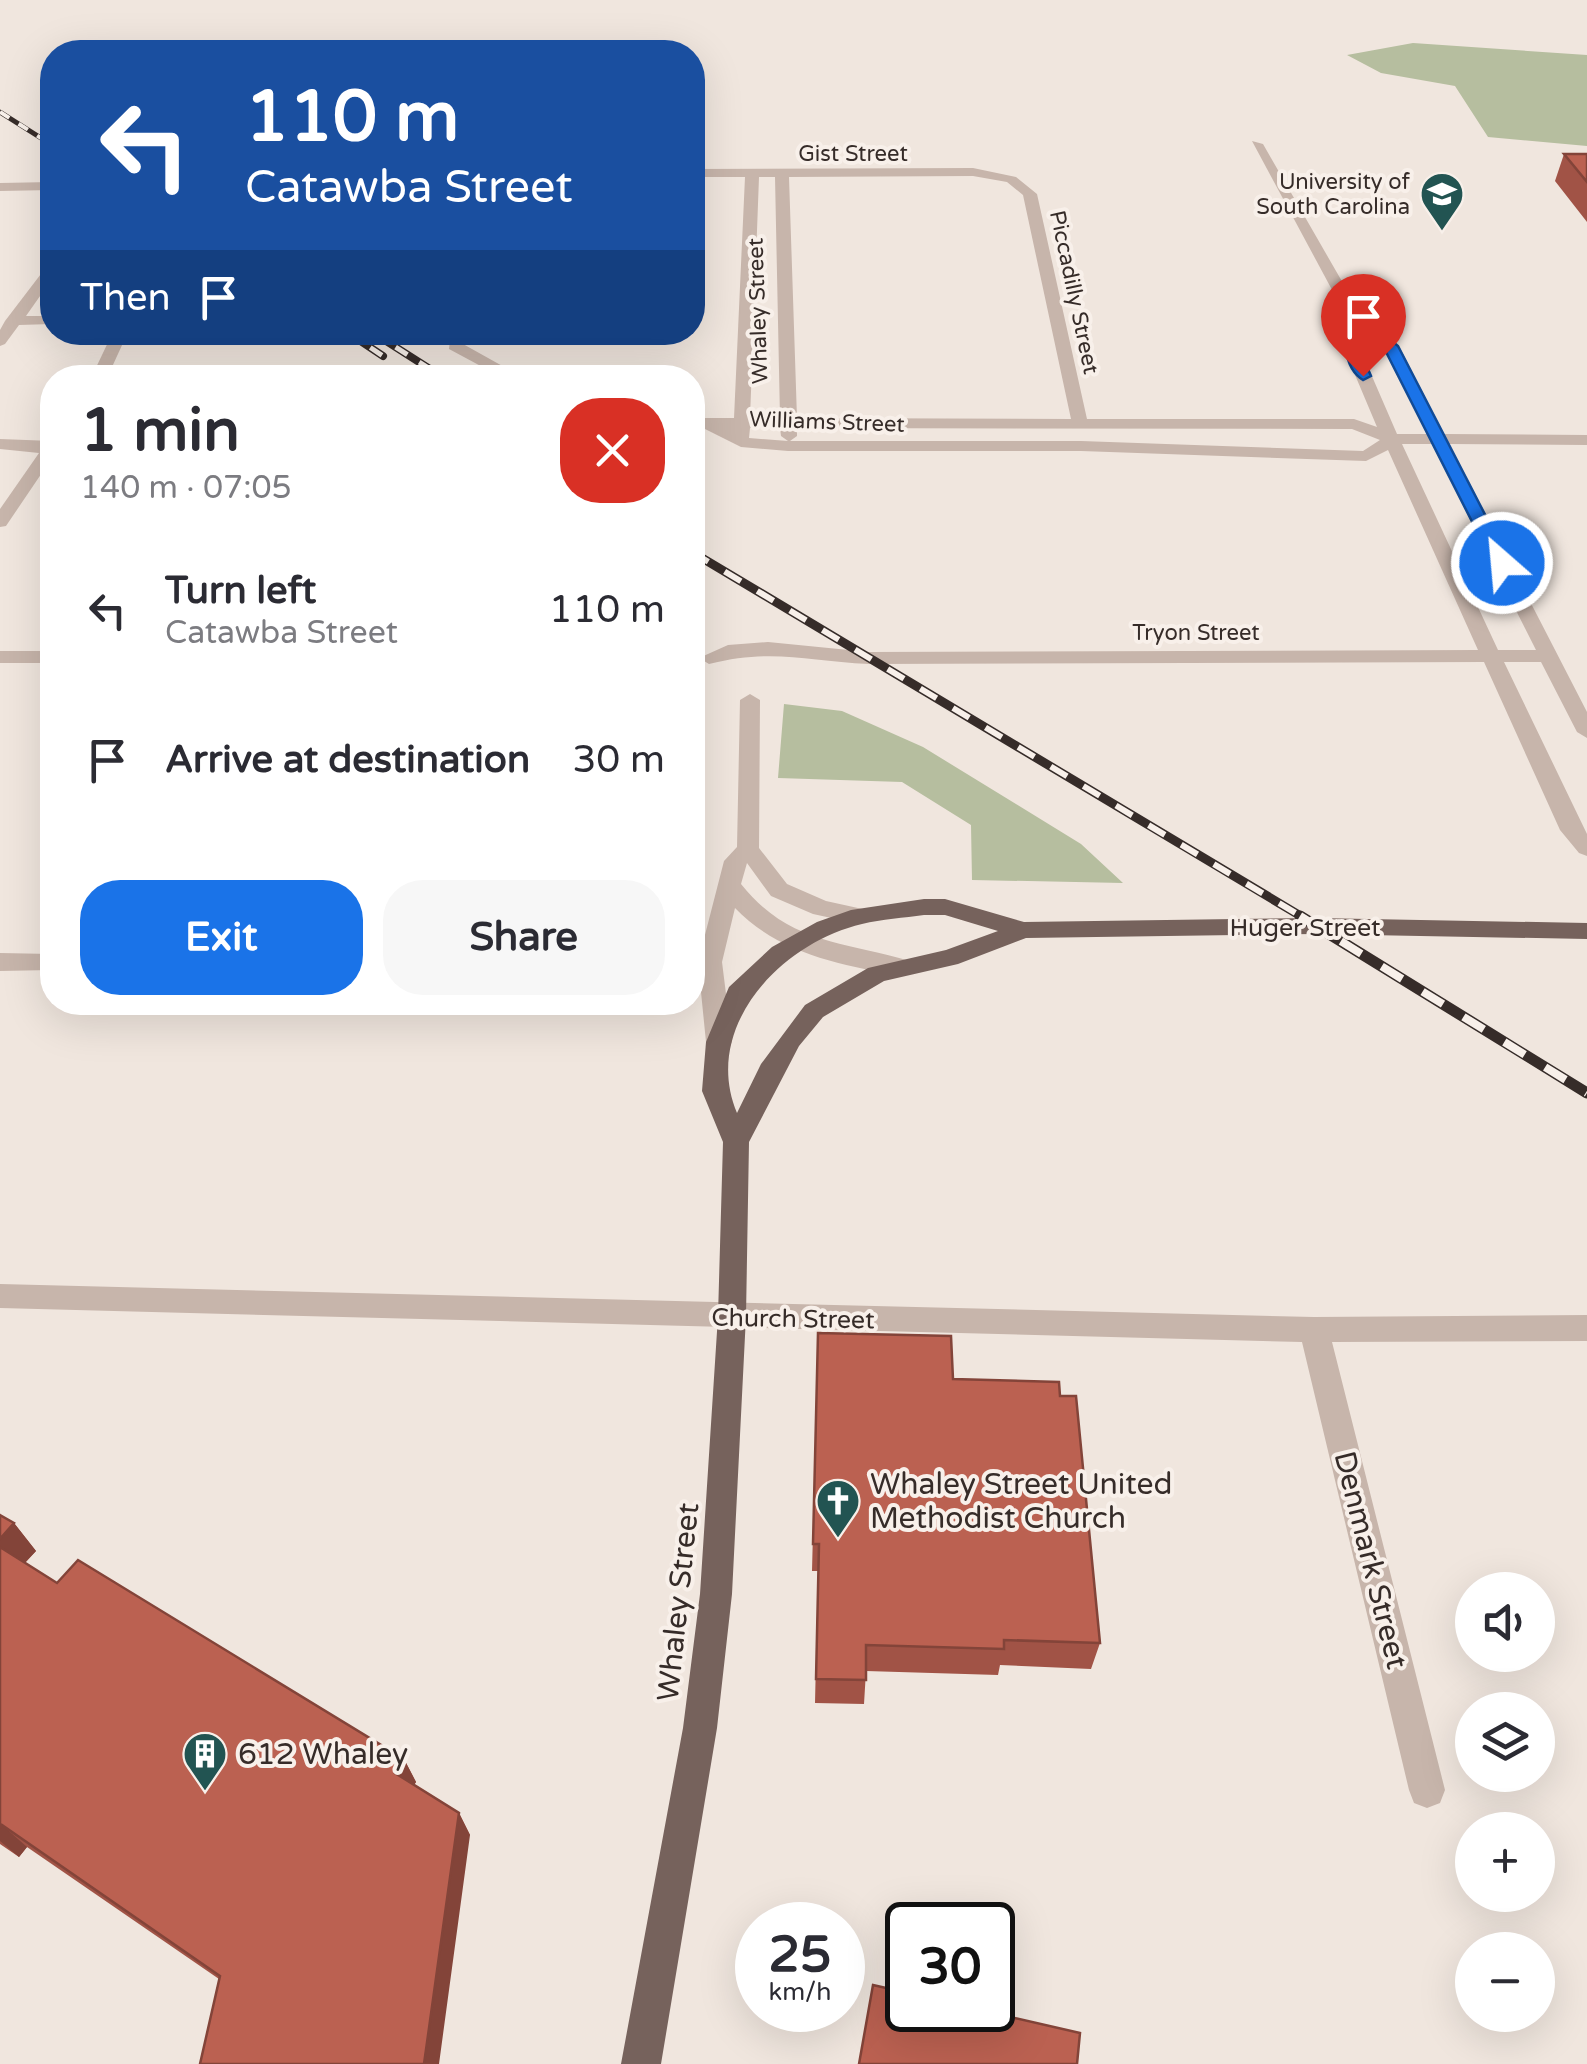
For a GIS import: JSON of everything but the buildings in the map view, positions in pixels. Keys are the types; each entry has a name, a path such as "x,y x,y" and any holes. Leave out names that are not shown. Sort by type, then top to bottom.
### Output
{"main road":[{"name":"Whaley Street","path":"641,2064 700,1728 716,1594 732,1316 736,1142 715,1091 718,1042 738,992 756,972 796,942 859,916 945,907 1024,930"},
{"name":"Huger Street","path":"1024,930 1316,926 1587,931"},
{"name":"Whaley Street","path":"736,1142 770,1070 790,1038 814,1011 845,990 901,967 950,958 1024,930"}],"street":[{"path":"1257,144 1354,314 1390,346 1587,732"},
{"name":"Gist Street","path":"705,173 973,172 1012,179"},
{"name":"Whaley Street","path":"741,442 752,174"},
{"name":"Whaley Street","path":"782,174 791,421 788,446"},
{"name":"Piccadilly Street","path":"1012,179 1030,194 1080,422"},
{"path":"0,187 40,186"},
{"path":"0,341 40,285"},
{"path":"1354,314 1350,344 1570,830 1587,848"},
{"path":"13,321 40,320"},
{"path":"455,345 491,365"},
{"name":"Williams Street","path":"705,423 1354,424 1393,439 1587,440"},
{"name":"Williams Street","path":"705,425 741,442 788,446 1081,446 1366,456 1393,439"},
{"path":"0,444 40,446"},
{"path":"0,522 40,464"},
{"name":"Tryon Street","path":"705,659 730,664 822,665 844,658 1548,656"},
{"path":"0,657 40,657"},
{"name":"Whaley Street","path":"750,700 748,849 779,890 821,908 859,916"},
{"name":"Whaley Street","path":"705,951 735,861 748,849"},
{"name":"Whaley Street","path":"729,885 741,903 763,923 796,942 832,954 901,967"},
{"path":"0,962 40,962"},
{"name":"Whaley Street","path":"705,981 718,1042"},
{"name":"Church Street","path":"0,1296 1314,1330 1587,1328"},
{"name":"Denmark Street","path":"1314,1330 1427,1790"}],"green space":[{"path":"1413,43 1587,55 1587,146 1488,137 1455,86 1381,73 1347,55"},
{"path":"784,704 842,711 923,747 1081,844 1123,883 972,880 971,825 902,782 778,778"}],"railway":[{"path":"0,112 40,137"},
{"path":"366,345 383,356"},
{"path":"392,345 424,365"},
{"path":"705,560 1304,918"},
{"path":"1300,916 1587,1093"}],"place":[{"name":"University of South Carolina","path":"1442,232"},
{"name":"Whaley Street United Methodist Church","path":"838,1539"},
{"name":"612 Whaley","path":"205,1792"}],"route":[{"path":"1363,376 1350,344 1354,314 1390,346 1502,563"}]}
